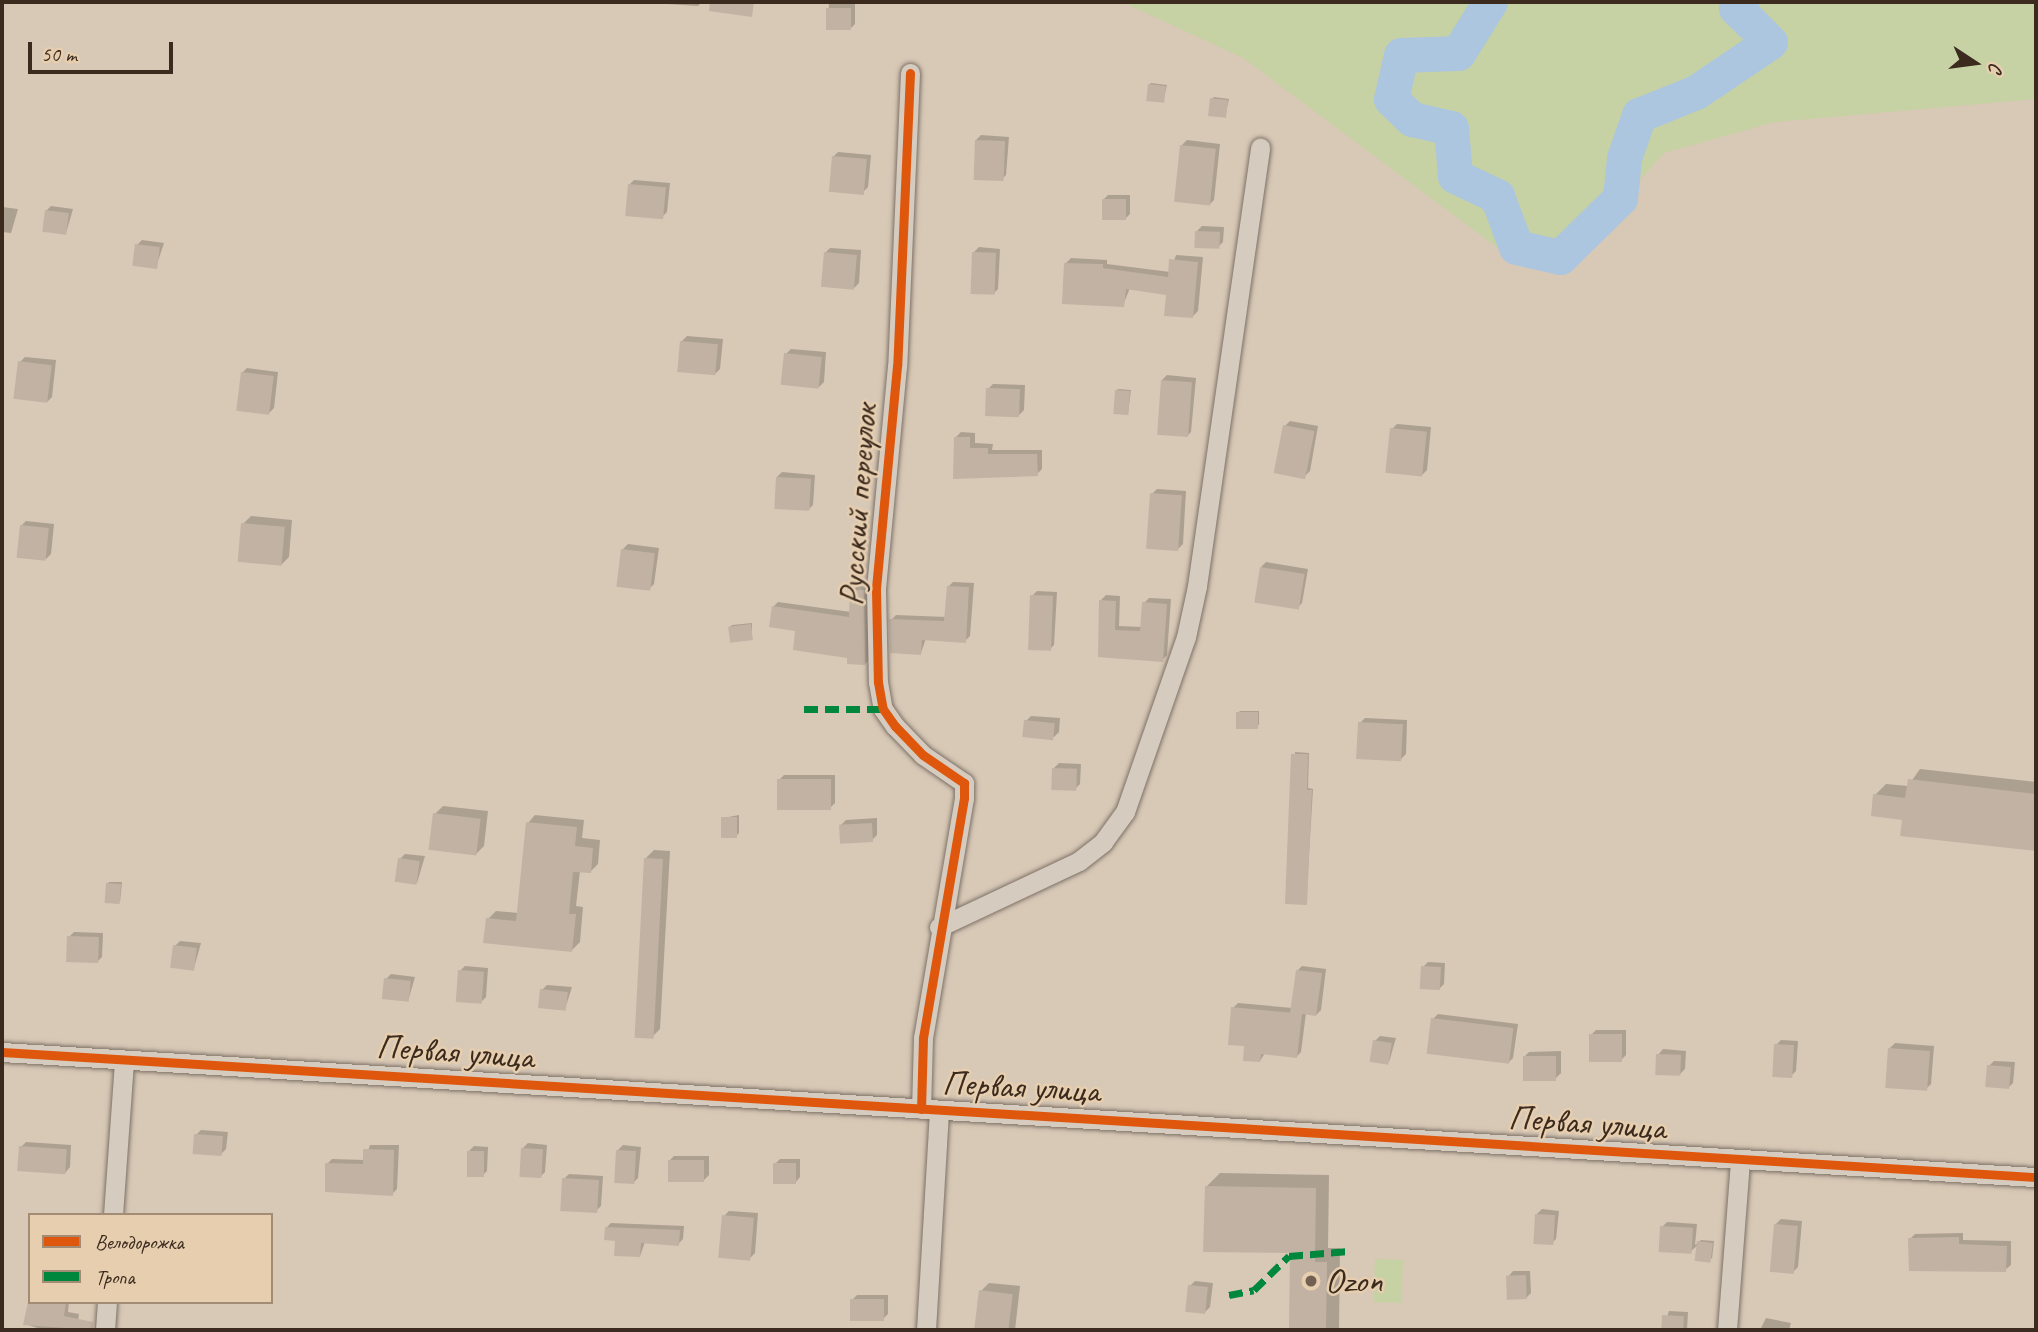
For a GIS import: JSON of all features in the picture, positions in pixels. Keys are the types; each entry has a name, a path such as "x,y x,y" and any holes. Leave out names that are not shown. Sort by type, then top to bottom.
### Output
{"street":[{"name":"Русский переулок","path":"910,73 897,366 876,590 878,682 883,709 895,726 923,755 964,783 923,1038 930,1110 926,1330"},
{"path":"939,927 1079,861 1103,842 1125,812 1186,637 1198,586 1260,147"},
{"name":"Первая улица","path":"2,1052 1740,1161 2036,1177"},
{"path":"113,1213 124,1060"},
{"path":"1727,1330 1740,1161"},
{"path":"104,1330 107,1304"}],"green space":[{"path":"1122,2 2036,2 2036,99 1775,122 1664,153 1566,263 1538,268 1518,263 1243,58"},
{"path":"1375,1259 1403,1260 1401,1303 1373,1302"}],"building":[{"path":"710,2 754,2 752,17 709,11"},
{"path":"826,8 851,8 851,30 826,30"},
{"path":"1148,84 1166,86 1164,103 1146,101"},
{"path":"1210,98 1228,100 1226,118 1208,116"},
{"path":"975,140 1005,141 1004,181 974,180"},
{"path":"1180,145 1216,149 1210,205 1174,202"},
{"path":"832,156 867,159 864,195 829,192"},
{"path":"628,184 666,187 663,219 625,216"},
{"path":"1102,199 1126,199 1126,220 1102,220"},
{"path":"45,210 69,213 66,235 42,232"},
{"path":"1195,231 1220,232 1219,249 1194,248"},
{"path":"135,244 160,247 157,269 132,266"},
{"path":"824,252 857,255 854,290 821,287"},
{"path":"972,252 996,253 995,295 971,294"},
{"path":"1169,259 1198,262 1193,318 1164,316 1166,295 1126,289 1124,307 1062,304 1064,263 1103,264 1103,268 1168,277"},
{"path":"680,341 718,344 715,375 677,372"},
{"path":"784,353 822,357 818,389 781,385"},
{"path":"18,361 52,365 47,403 13,399"},
{"path":"241,372 274,376 269,415 236,411"},
{"path":"1161,380 1192,382 1188,437 1157,435"},
{"path":"986,388 1020,389 1019,417 985,416"},
{"path":"1115,390 1130,391 1128,415 1113,414"},
{"path":"1283,425 1314,431 1305,479 1274,473"},
{"path":"1390,428 1427,432 1422,477 1385,473"},
{"path":"954,437 970,437 970,448 988,448 988,454 1037,454 1038,476 953,479"},
{"path":"776,477 811,479 809,511 774,509"},
{"path":"1150,493 1182,495 1178,551 1146,549"},
{"path":"241,523 285,527 281,566 238,562"},
{"path":"20,525 49,528 45,561 17,558"},
{"path":"621,549 655,553 650,591 616,587"},
{"path":"1260,567 1304,574 1299,610 1254,603"},
{"path":"947,586 969,587 966,643 922,640 921,655 890,653 889,619 944,621"},
{"path":"850,590 864,590 865,665 847,664 847,658 793,650 795,631 769,627 772,606 849,617"},
{"path":"1030,595 1053,596 1051,651 1028,650"},
{"path":"1099,600 1116,601 1115,630 1140,631 1142,602 1167,604 1163,662 1098,657"},
{"path":"751,624 753,640 730,643 728,627"},
{"path":"1236,712 1258,712 1258,729 1236,729"},
{"path":"1024,720 1055,723 1053,740 1022,737"},
{"path":"1358,722 1403,724 1401,761 1356,759"},
{"path":"1291,754 1308,754 1307,790 1312,790 1307,905 1285,904"},
{"path":"1052,768 1077,769 1076,791 1051,790"},
{"path":"777,779 831,779 831,810 777,810"},
{"path":"1908,779 2036,794 2036,851 1900,836 1902,820 1871,816 1873,794 1905,798"},
{"path":"433,813 481,819 476,856 428,850"},
{"path":"721,817 737,817 737,838 721,838"},
{"path":"526,822 577,827 575,846 593,848 591,873 573,872 569,914 576,914 572,952 483,943 486,918 516,921"},
{"path":"872,823 873,842 840,844 839,825"},
{"path":"398,858 420,861 416,885 395,882"},
{"path":"644,858 663,859 654,1039 635,1038"},
{"path":"106,883 121,884 120,904 105,903"},
{"path":"67,936 99,937 98,963 66,962"},
{"path":"173,945 197,948 194,971 170,968"},
{"path":"1421,966 1441,967 1440,990 1420,989"},
{"path":"458,970 484,972 482,1004 456,1002"},
{"path":"1296,970 1322,973 1316,1016 1302,1014 1297,1058 1261,1054 1260,1062 1243,1061 1244,1046 1228,1045 1231,1007 1290,1013"},
{"path":"384,978 411,981 409,1002 382,999"},
{"path":"540,989 568,992 566,1011 538,1008"},
{"path":"1431,1018 1513,1028 1509,1064 1427,1054"},
{"path":"1589,1034 1622,1034 1622,1062 1589,1062"},
{"path":"1373,1040 1392,1043 1388,1065 1370,1062"},
{"path":"1774,1044 1794,1045 1792,1078 1772,1077"},
{"path":"1888,1048 1930,1051 1927,1091 1885,1088"},
{"path":"1656,1054 1681,1055 1680,1076 1655,1075"},
{"path":"1523,1056 1556,1056 1556,1081 1523,1081"},
{"path":"1987,1065 2011,1067 2009,1089 1985,1087"},
{"path":"194,1134 223,1136 222,1156 193,1154"},
{"path":"19,1146 67,1149 65,1174 17,1171"},
{"path":"521,1148 543,1149 541,1178 519,1177"},
{"path":"363,1149 394,1150 393,1196 325,1192 325,1163 363,1164"},
{"path":"616,1150 636,1151 634,1184 614,1183"},
{"path":"467,1151 484,1151 484,1177 467,1177"},
{"path":"668,1160 704,1160 704,1182 668,1182"},
{"path":"773,1163 796,1163 796,1184 773,1184"},
{"path":"562,1178 599,1180 597,1213 560,1211"},
{"path":"1205,1186 1316,1188 1315,1262 1327,1262 1326,1330 1289,1330 1290,1253 1203,1252"},
{"path":"1535,1214 1555,1215 1553,1245 1533,1244"},
{"path":"722,1215 754,1218 750,1261 718,1258"},
{"path":"1774,1224 1798,1226 1794,1274 1770,1272"},
{"path":"1660,1226 1693,1228 1692,1254 1659,1252"},
{"path":"605,1227 680,1230 679,1246 641,1243 640,1257 614,1256 615,1241 604,1240"},
{"path":"1959,1237 1959,1244 2007,1246 2006,1272 1909,1271 1908,1238"},
{"path":"1697,1241 1713,1243 1710,1263 1695,1261"},
{"path":"1526,1275 1527,1299 1507,1300 1506,1276"},
{"path":"1188,1285 1208,1287 1205,1314 1185,1312"},
{"path":"979,1290 1013,1294 1008,1330 974,1330"},
{"path":"850,1299 884,1299 884,1321 850,1321"},
{"path":"28,1302 66,1304 64,1316 93,1322 93,1330 23,1325"},
{"path":"1662,1315 1684,1316 1683,1330 1661,1330"}],"waterway":[{"path":"1490,2 1458,53 1401,55 1391,99 1412,119 1451,128 1455,176 1497,196 1516,247 1560,257 1620,198 1624,158 1639,115 1696,92 1770,42 1736,8 1741,2"}],"marked path":[{"path":"804,709 883,709"},
{"path":"1229,1295 1254,1290 1289,1256 1349,1251"}],"cycle path":[{"path":"910,73 897,366 876,590 878,682 883,709 895,726 923,755 964,783 964,798 923,1038 921,1109"},
{"path":"2,1052 2036,1177"}],"place":[{"name":"Ozon","path":"1311,1281"}]}
